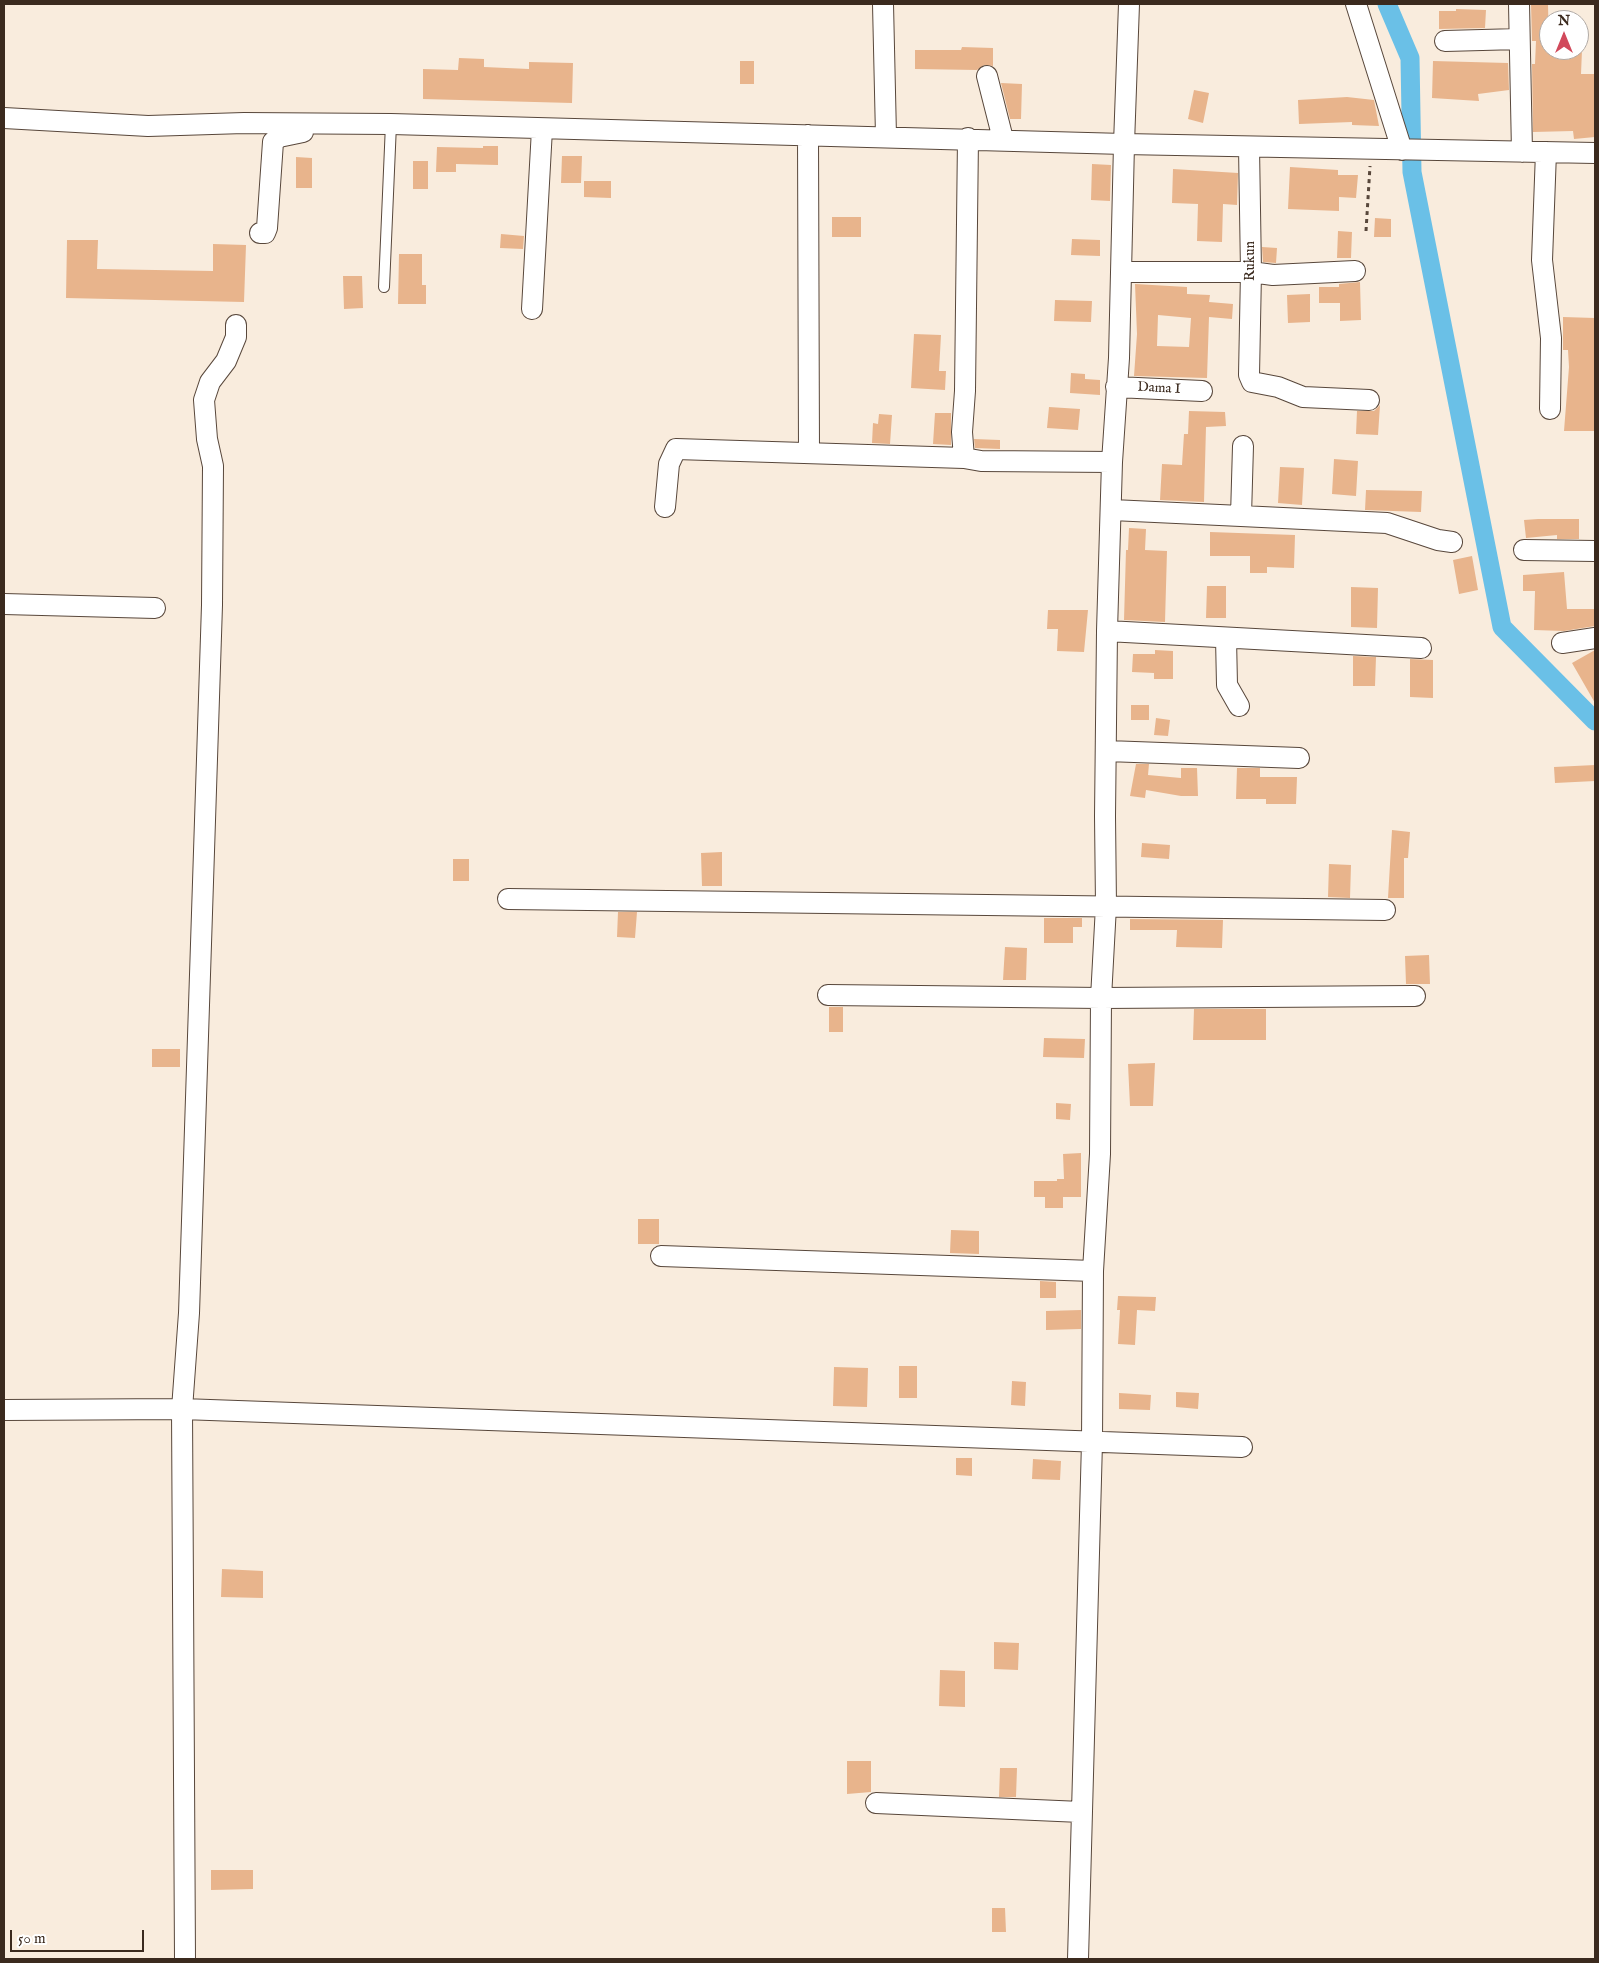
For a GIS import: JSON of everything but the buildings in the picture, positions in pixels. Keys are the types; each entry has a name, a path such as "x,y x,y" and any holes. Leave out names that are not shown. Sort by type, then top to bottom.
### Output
{"street":[{"path":"883,4 886,136"},
{"path":"1078,1959 1092,1442 1093,1271 1100,1154 1101,998 1106,906 1104,816 1107,751 1107,631 1129,4"},
{"path":"1356,4 1408,150"},
{"path":"1519,4 1522,152"},
{"path":"1444,41 1519,39"},
{"path":"987,76 1002,139"},
{"path":"4,118 148,126 244,123 391,124 968,138 1124,144 1595,154"},
{"path":"260,233 265,233 267,228 273,142 286,135 316,130 319,124"},
{"path":"532,309 542,129"},
{"path":"808,135 809,452"},
{"path":"964,458 962,432 965,391 968,138"},
{"name":"Rukun","path":"1249,147 1251,272 1249,375 1252,382 1278,387 1303,397 1370,400"},
{"path":"1546,152 1542,260 1551,338 1550,409"},
{"path":"1121,272 1251,272 1273,275 1355,271"},
{"path":"185,1959 182,1408 189,1313 212,605 213,466 207,439 204,394 210,382 226,362 236,337 236,326"},
{"name":"Dama I","path":"1116,387 1202,391"},
{"path":"1241,516 1243,446"},
{"path":"665,507 669,464 676,449 964,458 982,461 1112,462"},
{"path":"1112,510 1387,523 1431,538 1452,542"},
{"path":"1524,550 1595,551"},
{"path":"4,604 155,608"},
{"path":"1107,631 1421,648"},
{"path":"1226,638 1227,685 1239,706"},
{"path":"1562,643 1595,638"},
{"path":"1107,751 1299,758"},
{"path":"508,899 1385,910"},
{"path":"828,994 1101,998 1415,996"},
{"path":"661,1256 1093,1271"},
{"path":"4,1410 182,1408 1242,1447"},
{"path":"876,1803 1081,1812"}],"lane":[{"path":"384,287 391,124"}],"path":[{"path":"1366,231 1371,150"}],"waterway":[{"path":"1387,4 1410,58 1412,172 1502,627 1595,721"}]}
